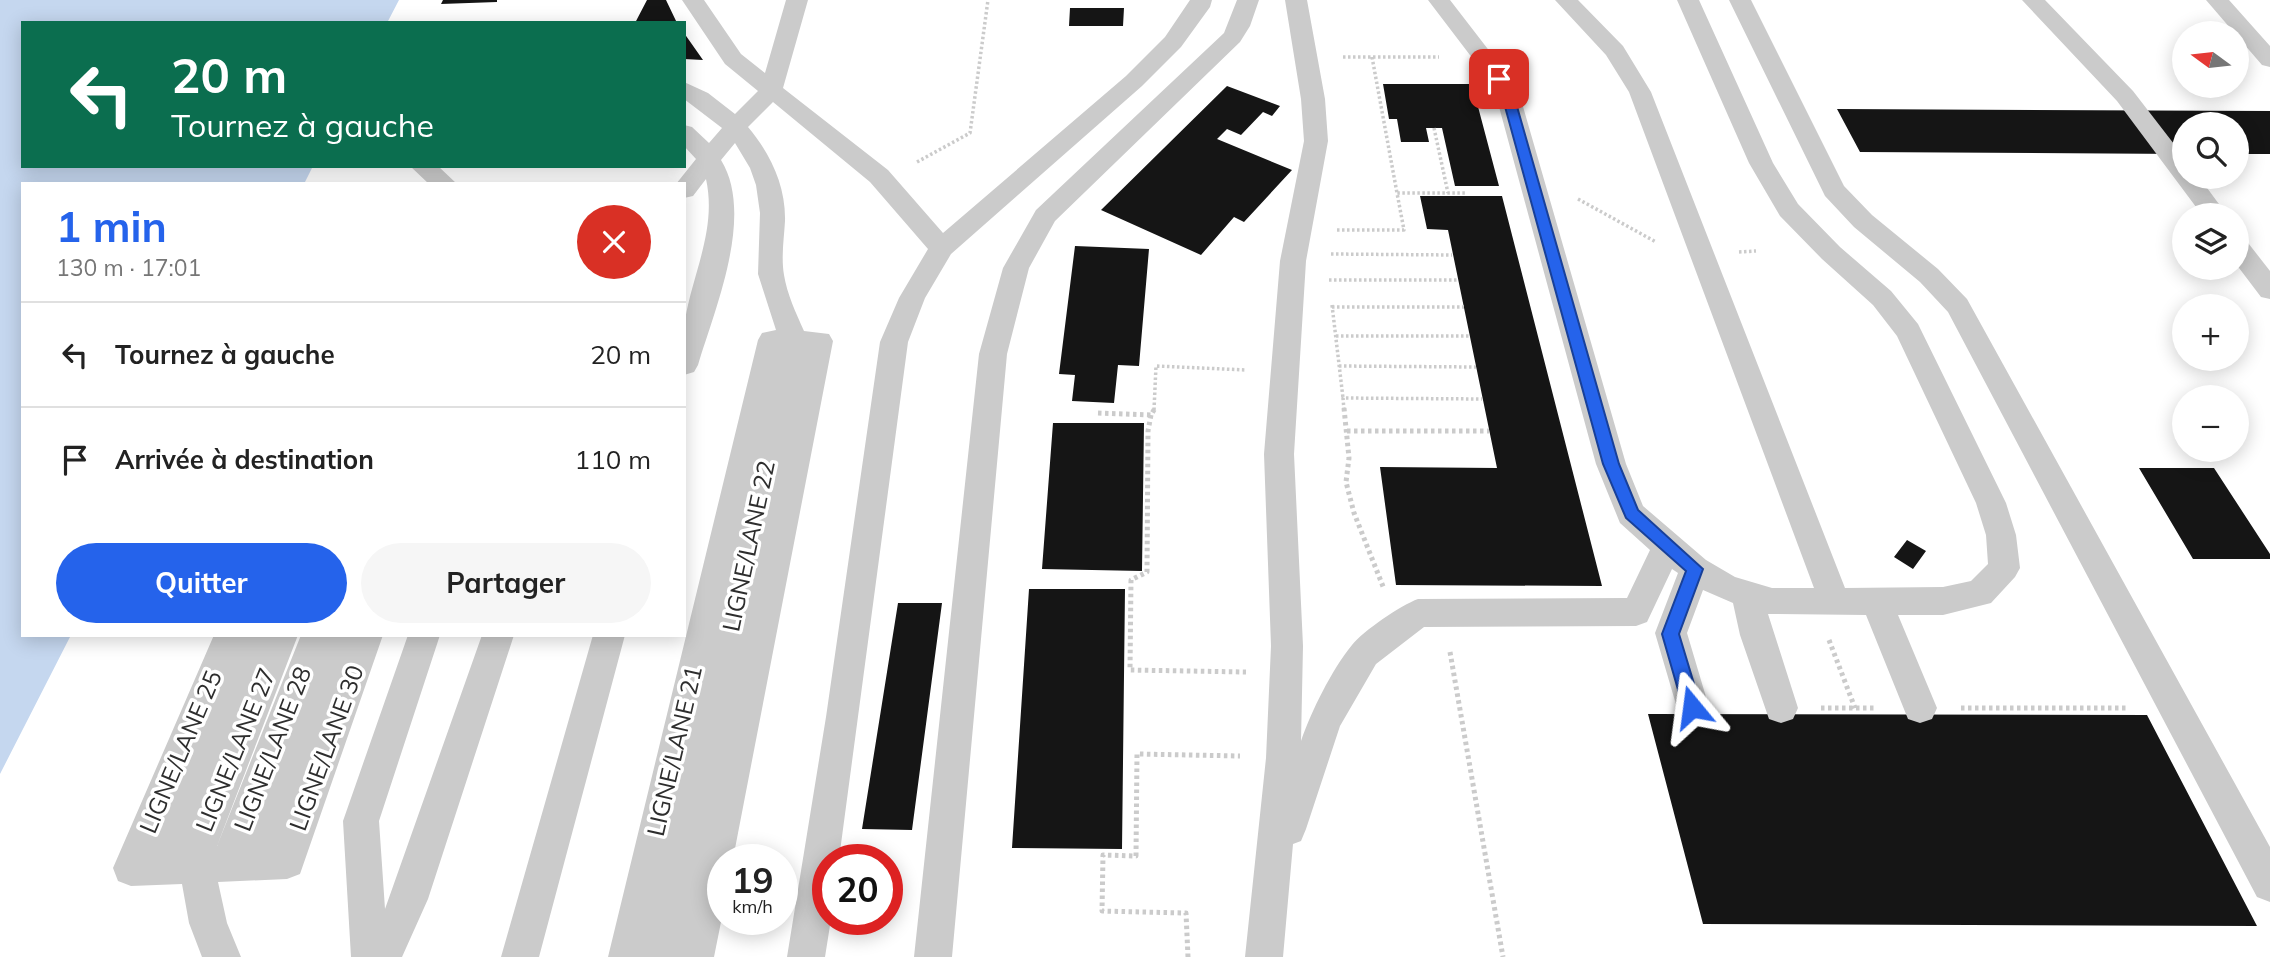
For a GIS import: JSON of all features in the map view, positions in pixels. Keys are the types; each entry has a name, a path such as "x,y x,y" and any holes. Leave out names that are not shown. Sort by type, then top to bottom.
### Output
{"lane":[{"path":"693,0 733,59 879,176 942,248"},
{"path":"686,187 735,127 771,91 797,0"},
{"path":"806,957 845,704 894,342 912,298 942,248 1134,81 1173,42 1199,7 1201,0"},
{"path":"933,957 993,354 1016,268 1045,216 1232,37 1248,0"},
{"path":"1264,957 1283,758 1287,646 1279,454 1293,261 1316,141 1313,99 1296,0"},
{"path":"1439,0 1485,57 1510,103 1611,464 1632,514 1695,569 1725,587 1772,602 1943,601 1980,593 2004,568 2001,535 1991,503 1908,331 1882,298 1788,210 1761,163 1688,0"},
{"path":"1566,0 1615,51 1640,92 1835,603"},
{"path":"1740,0 1834,190 1856,216 1933,279 1958,306 2270,884"},
{"path":"2033,0 2125,96 2172,158"},
{"path":"2217,0 2270,60"},
{"path":"686,90 708,102 735,127 757,157 771,202 771,272 795,340 695,957"},
{"path":"686,134 708,159 718,177 722,196 720,233 686,358"},
{"path":"425,168 443,182"},
{"path":"2249,262 2270,290"},
{"name":"LIGNE/LANE 21","path":"626,957 795,340"},
{"name":"LIGNE/LANE 22","path":"660,957 795,340"},
{"path":"1268,907 1290,820 1325,720 1364,654 1418,613 1636,612 1667,547"},
{"path":"1692,707 1671,634 1695,569"},
{"path":"1747,594 1756,635 1781,708"},
{"path":"1877,602 1920,708"},
{"name":"LIGNE/LANE 25","path":"208,865 230,637"},
{"path":"222,957 212,938 200,897 257,637"},
{"name":"LIGNE/LANE 27","path":"208,865 281,637"},
{"name":"LIGNE/LANE 28","path":"208,865 316,637"},
{"path":"208,865 340,637"},
{"name":"LIGNE/LANE 30","path":"208,865 366,637"},
{"path":"370,957 361,821 423,637"},
{"path":"383,957 409,899 497,637"},
{"path":"520,957 608,637"}],"path":[{"path":"913,164 970,133 988,0"},
{"path":"1337,230 1404,230 1373,57 1435,57"},
{"path":"1434,128 1448,193"},
{"path":"1397,192 1467,193"},
{"path":"1326,254 1452,255"},
{"path":"1327,267 1349,458 1346,482 1354,513 1386,593"},
{"path":"1329,280 1458,280"},
{"path":"1332,307 1464,307"},
{"path":"1336,336 1469,336"},
{"path":"1253,672 1130,670 1131,580 1147,572 1148,431 1151,415 1156,409 1156,366 1257,370"},
{"path":"1339,366 1476,367"},
{"path":"1343,398 1482,399"},
{"path":"1098,413 1151,415"},
{"path":"1346,431 1489,431"},
{"path":"1188,957 1186,913 1102,911 1103,855 1136,856 1137,754 1244,756"}],"water":[{"path":"0,0 399,0 388,21 21,21 21,168 312,168 305,182 21,182 21,637 70,637 0,774"}],"building":[{"path":"443,0 497,0 497,2 441,4"},
{"path":"647,0 666,0 676,21 636,21"},
{"path":"1070,8 1124,8 1123,26 1069,26"},
{"path":"686,36 703,60 686,59"},
{"path":"1383,84 1472,84 1499,186 1455,186 1442,128 1426,128 1429,142 1401,142 1397,119 1389,119"},
{"path":"1227,86 1280,106 1272,116 1263,112 1241,135 1227,129 1217,139 1292,170 1244,222 1234,217 1201,255 1101,210"},
{"path":"1837,109 2270,111 2270,154 2249,154 2249,112 2172,112 2172,154 1860,152"},
{"path":"1420,196 1502,196 1602,586 1396,585 1380,467 1497,468 1448,230 1427,229"},
{"path":"1075,246 1149,249 1139,366 1118,365 1114,403 1072,401 1075,375 1059,374"},
{"path":"1053,423 1144,423 1142,571 1042,569"},
{"path":"2139,468 2214,468 2270,554 2270,559 2193,559"},
{"path":"1907,540 1926,551 1913,569 1894,557"},
{"path":"1029,589 1125,589 1122,849 1012,848"},
{"path":"898,603 942,603 912,830 862,829"},
{"path":"1648,714 2147,715 2257,926 1703,924"}],"route":[{"path":"1499,79 1510,103 1611,464 1632,514 1695,569 1671,634 1692,707"}]}
